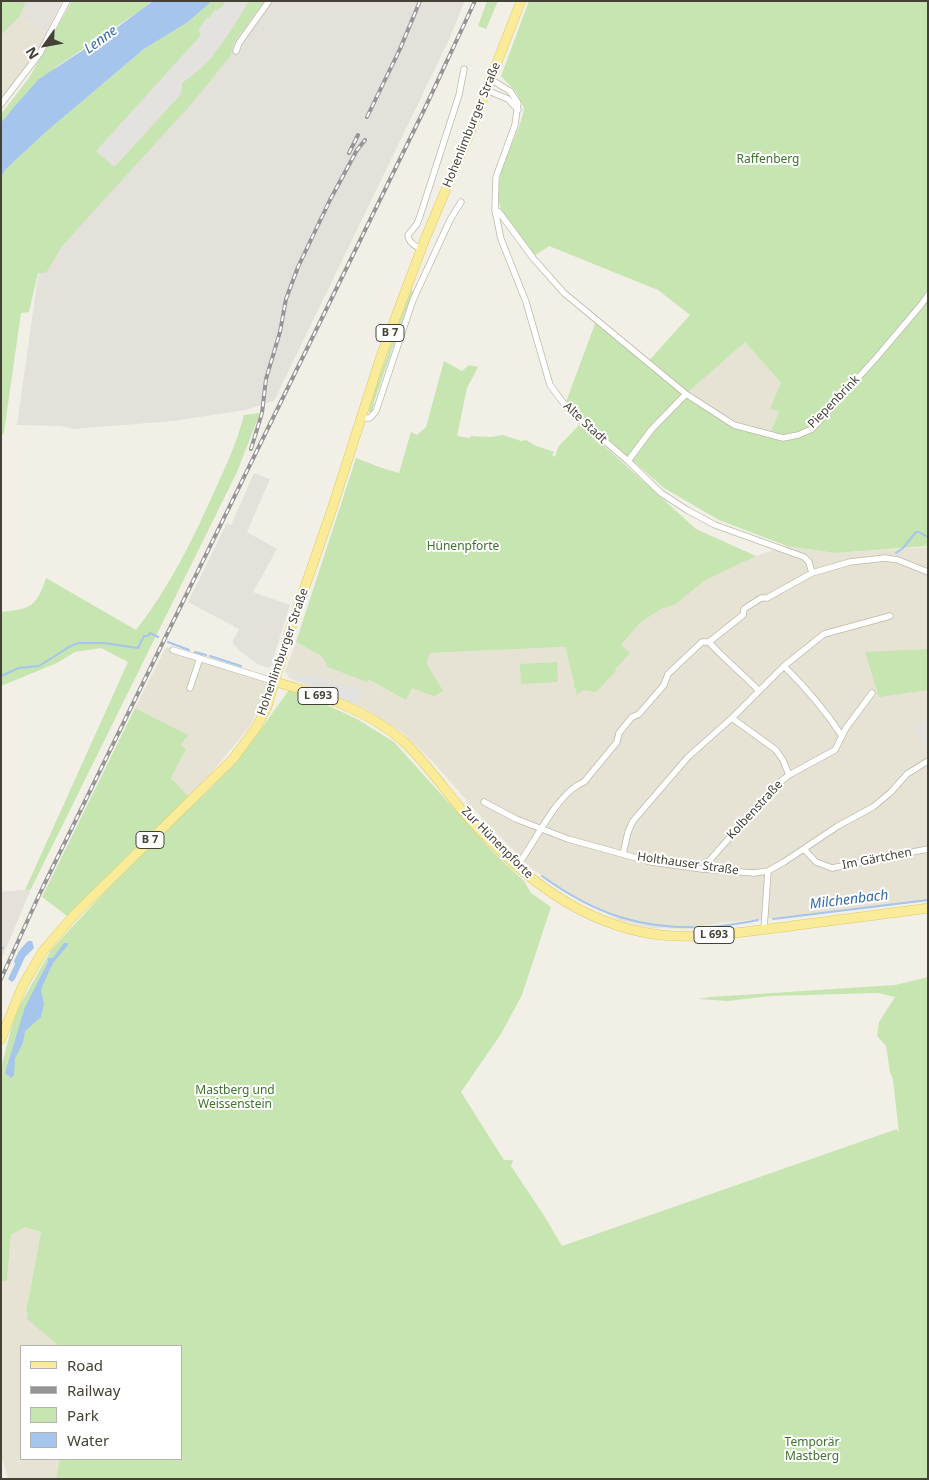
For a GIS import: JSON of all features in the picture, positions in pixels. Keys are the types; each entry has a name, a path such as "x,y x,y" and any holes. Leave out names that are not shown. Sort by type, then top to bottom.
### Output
{"main road":[{"name":"Hohenlimburger Straße","path":"1,1039 22,987 44,952 74,914 233,759 256,728 267,707 276,682 289,633 332,509 360,418 394,322 521,1"},
{"name":"Zur Hünenpforte","path":"276,682 348,707 374,720 401,739 413,750 476,824 517,866 549,891 604,922 642,932 677,936 702,936 928,908"}],"street":[{"path":"1,104 40,52 67,1"},
{"path":"236,51 269,1"},
{"name":"Hohenlimburger Straße","path":"422,248 413,245 408,235 417,224 420,216 459,95 464,69"},
{"path":"490,79 503,85 514,96 518,103 518,110"},
{"path":"486,90 508,99 518,110"},
{"name":"Alte Stadt","path":"518,110 516,125 496,177 495,210 501,239 526,302 550,385 568,409 628,461 661,493 715,526 804,557 809,562 812,573"},
{"name":"Hohenlimburger Straße","path":"360,418 370,418 376,412 413,300 450,220 461,202"},
{"name":"Piepenbrink","path":"495,210 499,212 533,258 564,293 686,394 734,425 783,438 798,436 812,429 876,358 921,306 928,295"},
{"path":"628,461 651,430 686,394"},
{"path":"517,866 556,808 577,785 584,782 617,742 619,733 632,717 639,714 664,686 668,674 702,642 709,642 742,615 744,609 761,598 767,598 812,573 850,562 885,558 898,560 928,572"},
{"path":"623,854 628,832 633,821 688,757 732,718 784,666 824,634 890,616"},
{"path":"709,642 735,670 743,674 758,690"},
{"path":"173,650 276,682"},
{"path":"190,688 200,658"},
{"path":"784,666 829,716 842,736"},
{"name":"Kolbenstraße","path":"702,869 775,786 789,775 835,750 846,728 872,693"},
{"path":"732,718 776,750 783,760 789,775"},
{"name":"Holthauser Straße","path":"484,802 541,829 586,845 651,862 702,869 754,873 768,870 873,806 891,792 907,774 928,761"},
{"name":"Im Gärtchen","path":"804,849 816,862 832,868 928,849"},
{"path":"764,929 768,870"}],"shaded area":[{"path":"1,1 26,1 20,16 51,34 1,104"},
{"path":"26,1 62,1 47,32 20,16"},
{"path":"226,1 465,1 447,44 274,401 245,410 174,421 74,429 60,426 17,425 38,276 41,269 130,163"},
{"path":"226,1 249,1 212,57 203,67 182,83 181,94 114,167 96,151 201,35 198,31 207,17 209,19 215,10 217,11 220,7 222,8"},
{"path":"745,342 787,390 770,434 734,425 686,394"},
{"path":"254,473 270,479 247,532 277,549 253,592 290,605 269,668 257,664 233,644 239,629 188,602 227,523 231,525"},
{"path":"787,546 835,553 928,547 928,901 720,923 687,929 651,928 619,920 571,895 532,869 482,818 434,763 402,732 363,708 289,678 285,671 296,642 406,700 428,653 565,647 578,696 640,623 661,609 676,604 704,581 758,555"},
{"path":"166,647 276,682 259,705 251,725 199,788 192,800 171,778 186,749 135,708"},
{"path":"289,672 305,676 311,675 316,677 317,675 362,690 356,705 289,678"},
{"path":"928,717 928,750 914,729 914,725"},
{"path":"31,889 1,960 1,892"},
{"path":"25,1227 41,1232 26,1312 63,1345 20,1345 20,1460 66,1460 61,1479 8,1479 1,1455 1,1281 7,1281 11,1235"}],"green space":[{"path":"1,1 26,1 20,16 1,35"},
{"path":"72,1 152,1 56,67 1,124 1,114 29,78"},
{"path":"212,1 226,1 222,8 217,11 215,10 209,19 207,18 202,34 114,167 181,94 182,83 212,56 228,35 249,1 264,1 233,44 231,55 194,101 62,246 46,273 38,273 29,312 21,313 4,432 1,437 1,177 6,169 47,131 144,49 188,22"},
{"path":"487,1 498,1 486,29 478,26"},
{"name":"Raffenberg","path":"529,1 928,1 928,546 835,553 787,546 719,520 664,488 566,402 596,321 646,364 690,315 658,290 549,246 534,256 502,212 499,198 501,171 521,121 524,108 516,92 501,76","holes":["745,342 781,383 770,409 779,411 770,434 734,425 686,394"]},
{"path":"411,290 414,292 405,312 372,412 370,413 369,410 376,386"},
{"name":"Hünenpforte","path":"444,361 462,371 469,365 478,367 467,388 457,436 470,438 471,436 491,437 503,435 521,441 526,440 554,452 552,455 555,457 558,447 580,424 696,529 756,556 704,581 676,604 661,609 640,623 621,645 630,653 596,692 583,690 577,696 565,647 429,653 427,664 443,691 434,696 412,688 406,700 369,680 367,682 328,667 322,656 296,642 356,458 399,473 411,432 417,435 426,427"},
{"path":"260,413 237,472 31,889 25,890 128,662 101,648 75,652 57,663 1,686 1,612 19,610 31,605 39,595 46,578 136,630 170,580 189,545 227,463 244,415"},
{"path":"928,649 928,690 879,697 865,652"},
{"path":"557,662 558,682 521,684 520,664"},
{"name":"Mastberg und Weissenstein","path":"289,690 301,693 357,719 394,742 492,851 524,881 531,893 551,907 522,995 501,1034 461,1092 504,1160 513,1160 511,1166 562,1246 897,1129 899,1133 893,1080 886,1046 877,1036 879,1022 895,997 878,993 771,996 728,1001 698,999 895,985 928,977 928,1479 56,1479 60,1460 182,1460 182,1345 58,1345 26,1318 41,1232 25,1227 11,1235 7,1281 1,1281 1,1068 15,1014 51,950 135,859 211,788 253,740"},
{"path":"135,708 188,735 181,745 186,749 171,778 192,800 70,918 42,897"}],"water":[{"name":"Lenne","path":"153,1 212,1 188,22 144,49 47,131 6,169 1,177 1,123 14,107 39,79 115,29"},
{"path":"28,941 32,941 34,948 25,957 12,982 8,979 15,964 14,961 19,951"},
{"path":"64,943 68,943 68,945 53,963 41,990 44,1004 41,1017 25,1031 23,1043 15,1058 14,1075 11,1078 5,1073 25,1007 48,962 48,958 53,958"}],"waterway":[{"path":"896,553 903,548 916,532 928,537"},
{"path":"1,676 19,668 39,666 78,643 104,643 138,648 144,636 148,636 150,633 158,637"},
{"path":"168,642 189,650"},
{"path":"195,652 206,655"},
{"path":"210,656 241,666"},
{"name":"Milchenbach","path":"542,876 581,901 601,910 641,922 662,926 709,927 758,920"},
{"name":"Milchenbach","path":"773,919 928,900"}],"railway":[{"path":"367,117 400,49 420,1"},
{"path":"1,979 41,891 425,108 475,1"},
{"path":"349,153 358,135"},
{"path":"251,449 262,413 266,379 280,332 286,299 298,267 330,200 357,150 365,140"}],"park label":[{"name":"Temporär Mastberg","path":"812,1450"}]}
